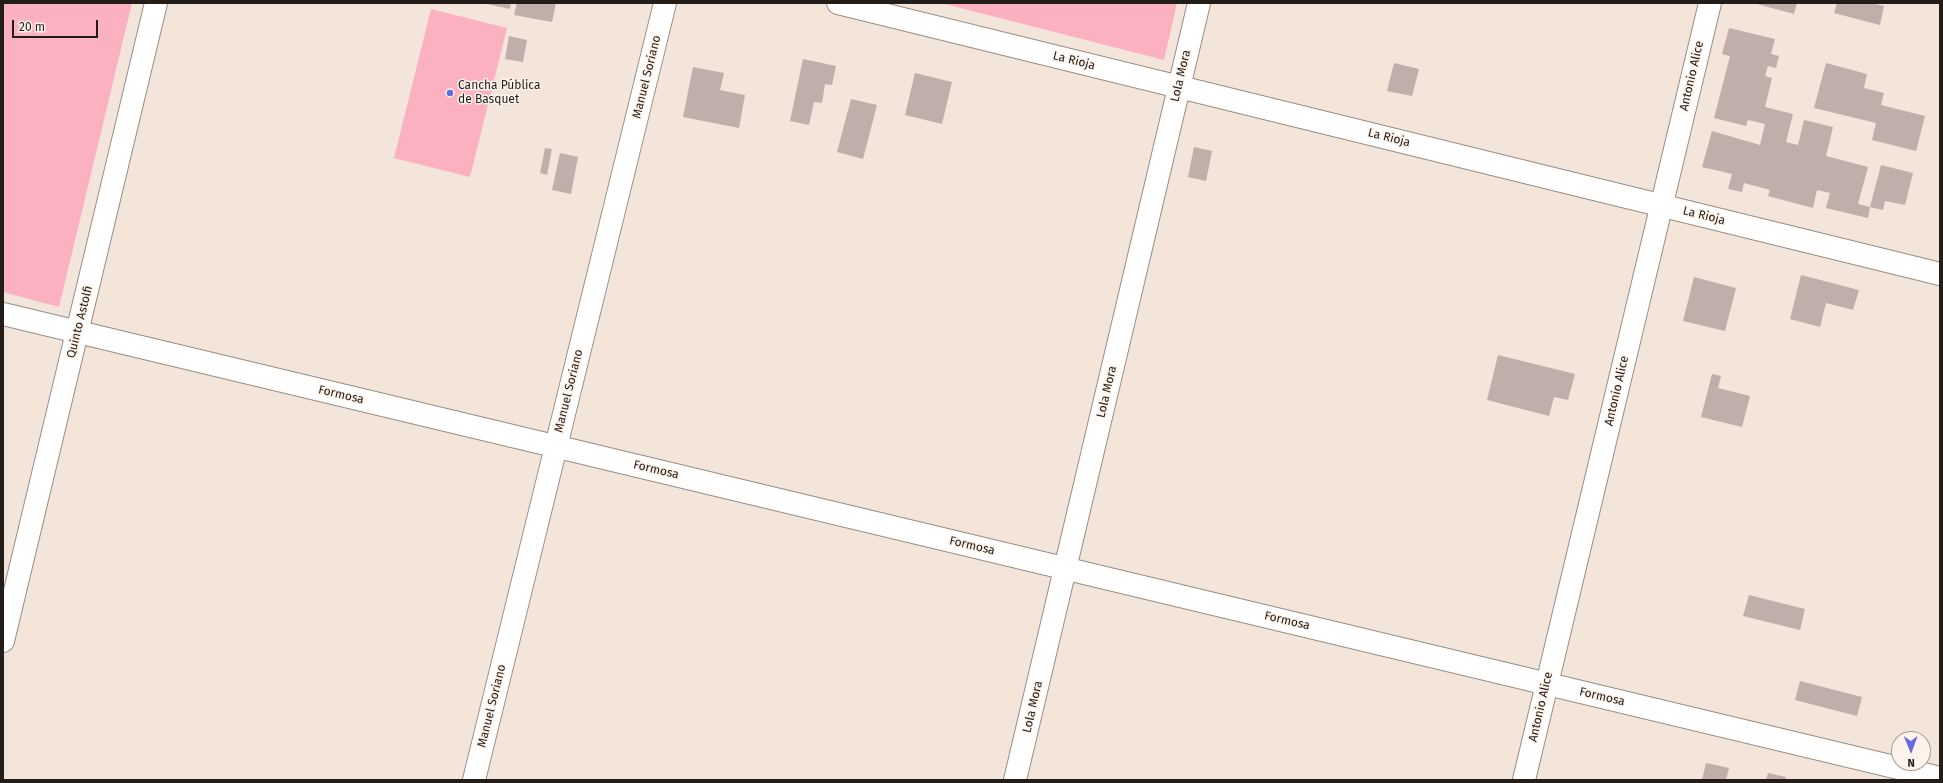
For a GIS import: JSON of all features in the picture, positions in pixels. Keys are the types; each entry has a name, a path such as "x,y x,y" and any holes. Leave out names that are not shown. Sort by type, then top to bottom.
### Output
{"street":[{"name":"Quinto Astolfi","path":"3,641 156,3"},
{"name":"Manuel Soriano","path":"474,780 665,3"},
{"name":"La Rioja","path":"838,3 1940,274"},
{"name":"Lola Mora","path":"1015,780 1199,3"},
{"name":"Antonio Alice","path":"1524,780 1710,3"},
{"name":"Formosa","path":"3,314 1940,778"}],"shaded area":[{"path":"3,3 132,3 59,307 3,292"},
{"path":"941,3 1177,3 1164,60"},
{"name":"Cancha Pública de Basquet","path":"431,9 507,28 470,177 394,158"}],"building":[{"path":"482,3 511,3 510,9"},
{"path":"517,3 556,3 552,22 514,15"},
{"path":"1753,3 1797,3 1794,14"},
{"path":"1837,3 1871,3 1884,6 1880,25 1834,13"},
{"path":"1729,28 1775,39 1771,54 1779,56 1776,68 1768,66 1765,76 1772,78 1765,107 1793,114 1786,142 1798,145 1804,120 1833,127 1826,156 1868,167 1858,204 1870,207 1868,218 1826,208 1830,193 1817,190 1813,208 1768,196 1770,190 1744,183 1742,192 1728,189 1732,174 1702,167 1712,131 1760,145 1765,124 1748,120 1746,126 1714,118 1730,56 1722,54"},
{"path":"509,36 527,40 523,62 505,59"},
{"path":"803,59 836,66 832,85 825,84 822,103 814,102 809,125 790,121"},
{"path":"1394,63 1419,69 1412,96 1387,91"},
{"path":"1826,63 1867,74 1864,88 1884,93 1881,105 1925,116 1916,151 1872,140 1876,123 1814,108"},
{"path":"693,67 724,73 720,90 745,95 739,128 683,117"},
{"path":"915,73 952,82 942,124 905,115"},
{"path":"851,99 877,105 863,159 837,152"},
{"path":"1194,147 1212,151 1206,181 1188,177"},
{"path":"545,148 552,149 547,175 540,173"},
{"path":"560,153 578,157 571,194 552,190"},
{"path":"1881,165 1913,173 1905,205 1885,201 1883,210 1870,207"},
{"path":"1801,275 1859,290 1853,310 1826,303 1820,327 1790,319"},
{"path":"1694,277 1736,288 1725,331 1683,321"},
{"path":"1498,355 1575,374 1568,400 1554,397 1549,416 1487,400"},
{"path":"1712,374 1721,376 1718,388 1750,396 1742,427 1701,417"},
{"path":"1749,595 1805,609 1800,630 1743,616"},
{"path":"1800,681 1862,697 1857,716 1795,700"},
{"path":"1706,763 1729,768 1726,780 1702,780"},
{"path":"1768,773 1786,777 1785,780 1766,780"}],"place":[{"name":"Cancha Pública de Basquet","path":"450,93"}]}
